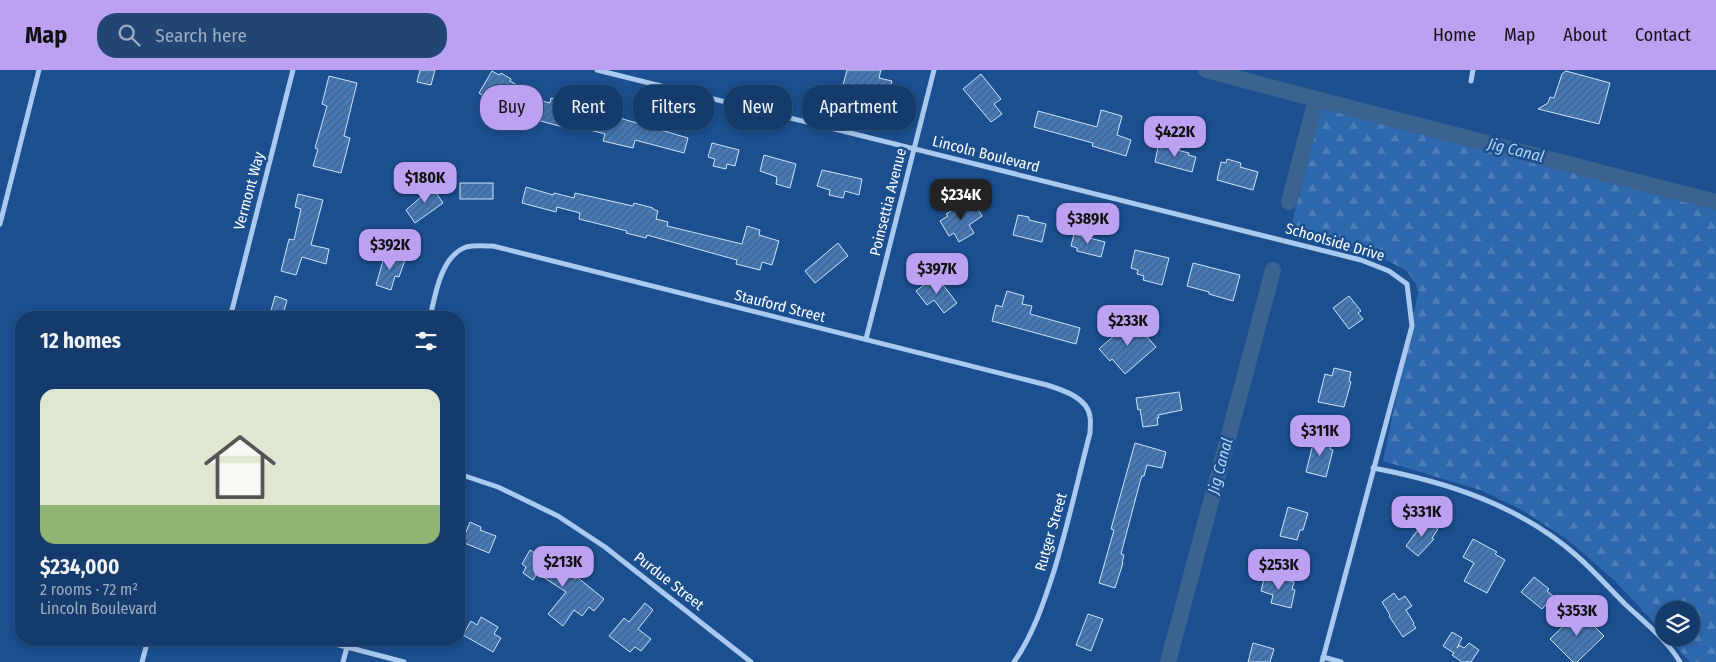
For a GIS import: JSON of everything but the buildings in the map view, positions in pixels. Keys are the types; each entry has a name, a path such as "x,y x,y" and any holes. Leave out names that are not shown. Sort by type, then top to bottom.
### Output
{"street":[{"path":"0,224 39,70"},
{"name":"Vermont Way","path":"232,311 293,70"},
{"name":"Lincoln Boulevard","path":"597,70 1223,226"},
{"name":"Poinsettia Avenue","path":"866,340 934,70"},
{"path":"1471,80 1474,70"},
{"name":"Schoolside Drive","path":"1223,226 1361,260 1389,271 1407,284 1412,326 1322,660"},
{"name":"Stauford Street","path":"432,311 441,274 452,257 466,248 494,246 1055,387 1080,400 1084,405"},
{"name":"Rutger Street","path":"1014,662 1031,633 1061,546 1090,433 1090,415 1084,405"},
{"path":"1373,468 1403,474 1472,494 1518,515 1544,530 1576,555 1636,614 1680,662"},
{"name":"Purdue Street","path":"465,476 498,487 558,516 605,547 751,662"},
{"path":"142,662 146,646"},
{"path":"343,646 404,662"},
{"path":"343,662 347,647"},
{"path":"1322,660 1341,662"}],"green space":[{"path":"1324,96 1716,200 1716,662 1690,662 1675,646 1700,646 1700,601 1655,601 1655,623 1614,580 1568,540 1522,510 1480,490 1383,461 1418,293 1416,284 1406,270 1386,260 1289,235"}],"waterway":[{"name":"Jig Canal","path":"1206,70 1316,99"},
{"name":"Jig Canal","path":"1289,202 1316,99 1716,202"},
{"name":"Jig Canal","path":"1168,662 1273,270"}]}
